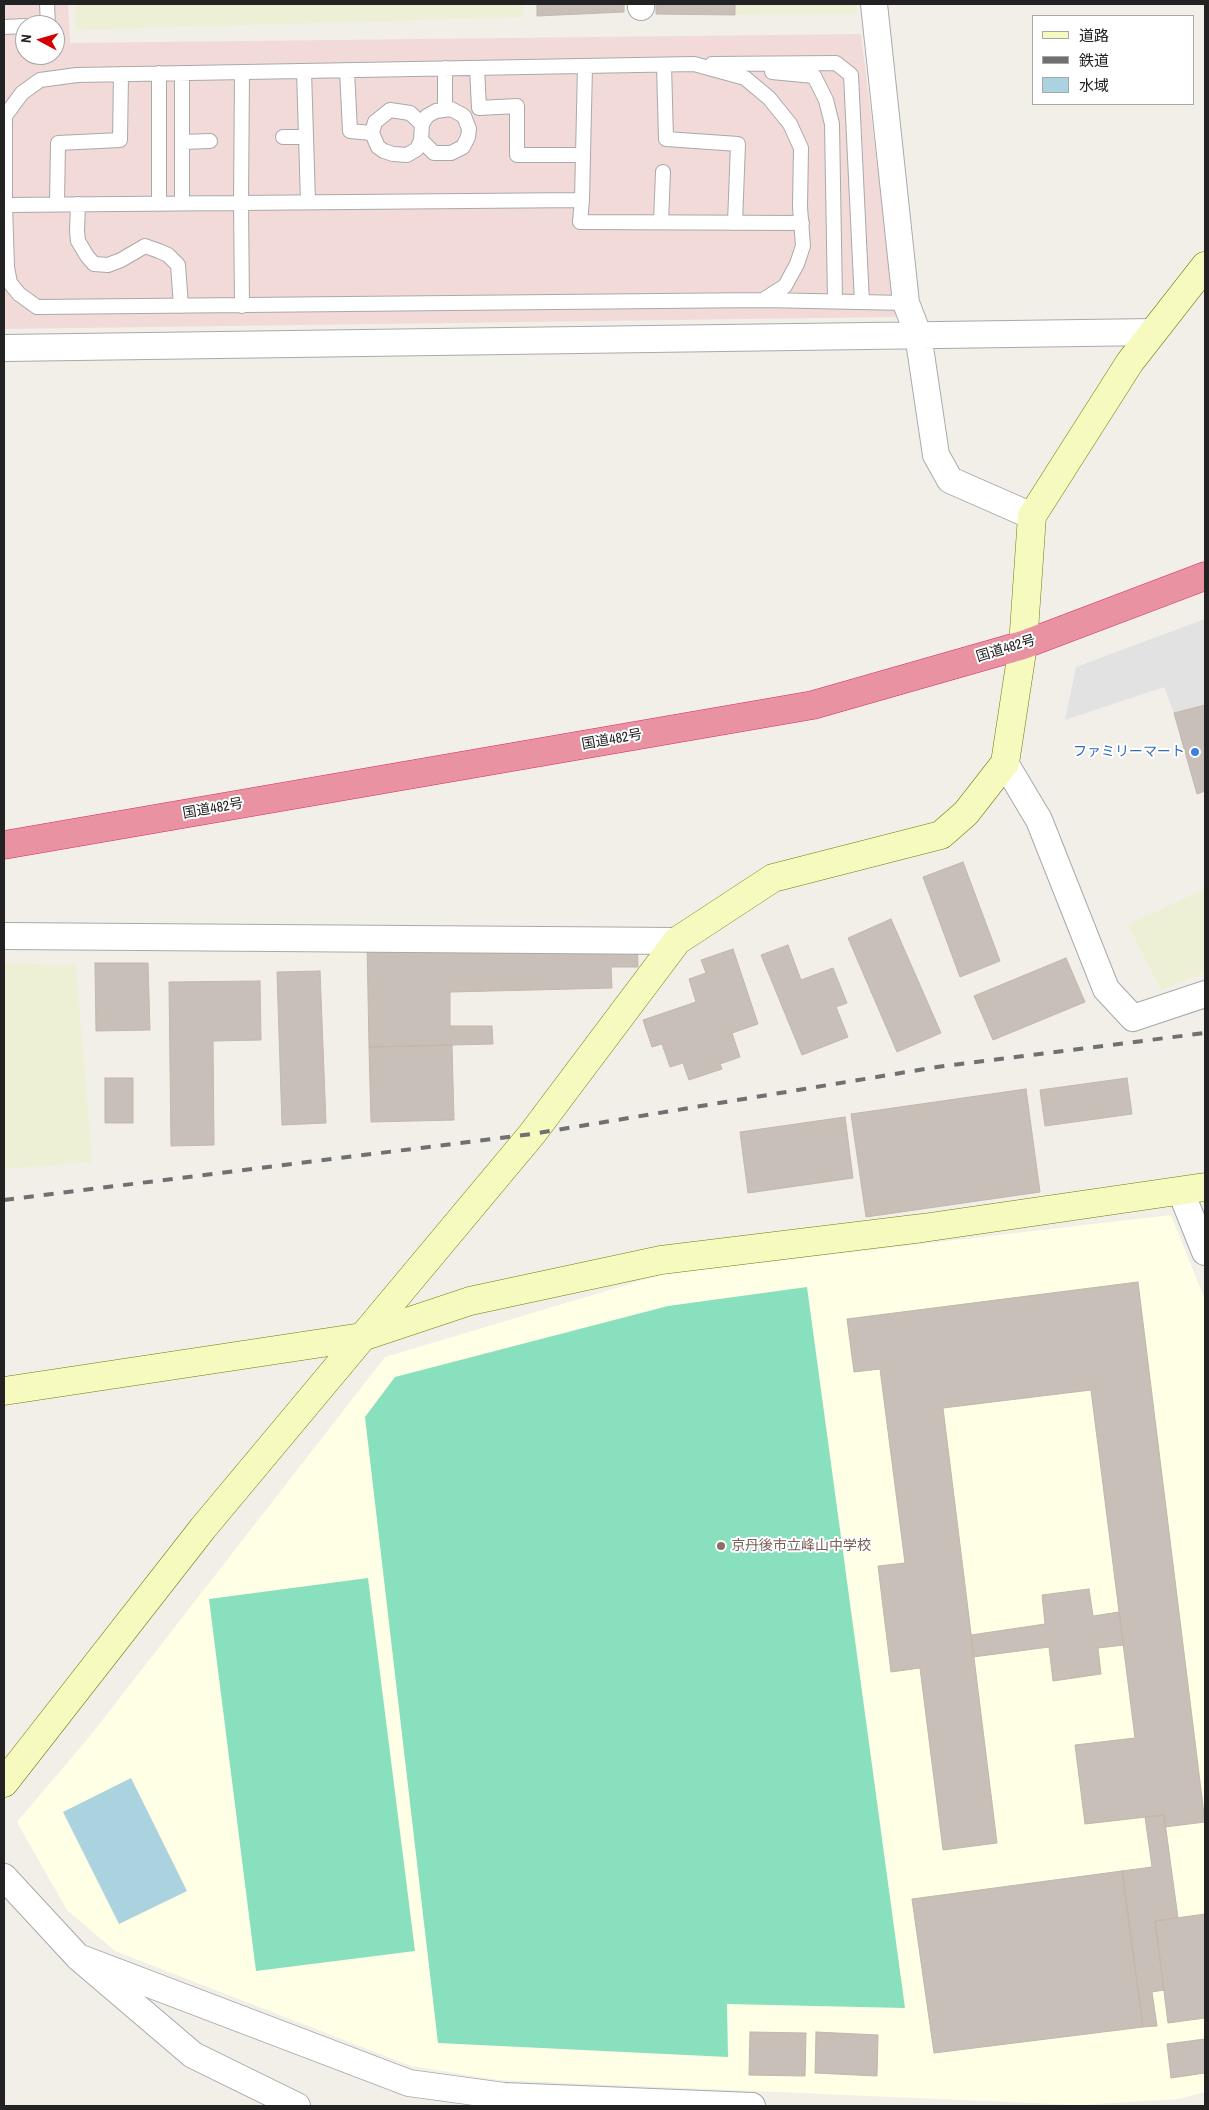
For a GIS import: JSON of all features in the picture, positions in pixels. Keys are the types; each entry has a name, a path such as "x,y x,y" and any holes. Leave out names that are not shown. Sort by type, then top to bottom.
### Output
{"highway":[{"name":"国道482号","path":"4,845 813,705 1024,645 1205,576"}],"street":[{"path":"874,4 906,303 918,334 936,455 950,480 1032,516"},
{"path":"4,1783 197,1536 532,1134 677,941 772,878 941,835 966,813 1005,763 1024,645 1032,516 1130,362 1205,266"},
{"path":"4,348 1154,332"},
{"path":"1005,763 1039,820 1106,989 1133,1018 1205,994"},
{"path":"4,936 677,941"},
{"path":"4,1391 362,1337 470,1301 661,1260 923,1228 1193,1189 1205,1252"},
{"path":"4,1878 78,1957 193,2055 297,2106"},
{"path":"78,1957 409,2084 504,2096 752,2106"}],"lane":[{"path":"4,13 14,26"},
{"path":"862,302 851,74 836,63 664,64 77,75 40,80 22,93 5,116 6,205 10,282 19,294 36,307 763,300 906,303"},
{"path":"664,64 666,139 738,144 735,223"},
{"path":"694,64 746,78 769,98 790,124 801,148 803,246 797,264 785,286 763,300"},
{"path":"694,64 754,72 814,76 826,100 832,124 835,302"},
{"path":"585,66 580,222 802,223"},
{"path":"445,68 445,110"},
{"path":"477,68 479,108 517,106 517,155 583,155"},
{"path":"347,70 350,131 372,133"},
{"path":"304,71 308,202"},
{"path":"242,72 240,203 242,306"},
{"path":"159,73 159,204"},
{"path":"182,73 182,203"},
{"path":"57,204 58,143 120,140 122,74"},
{"path":"421,140 434,153 451,153 463,147 468,137 469,129 464,116 451,109 436,111 427,116 422,124 421,140 417,149 407,155 393,154 378,147 372,133 375,122 390,110 410,113 422,124"},
{"path":"282,137 306,137"},
{"path":"182,142 210,141"},
{"path":"661,222 663,172"},
{"path":"6,205 582,200"},
{"path":"78,204 78,241 86,256 94,264 108,265 145,246 168,255 178,265 181,306"}],"shaded area":[{"path":"4,4 68,4 70,43 861,34 896,317 4,329"},
{"path":"75,4 523,4 523,17 76,30"},
{"path":"735,4 856,4 857,14 735,15"},
{"path":"1205,619 1205,705 1174,713 1164,687 1065,720 1076,667"},
{"path":"1204,889 1205,972 1161,990 1128,925"},
{"path":"4,963 76,965 92,1162 4,1169"},
{"name":"京丹後市立峰山中学校","path":"1171,1215 1205,1300 1205,2092 1179,2099 1079,2105 499,2080 411,2066 115,1951 67,1910 17,1822 90,1736 385,1357 663,1274"}],"green space":[{"path":"807,1287 905,2008 727,2004 728,2057 438,2043 365,1417 395,1377 668,1306"},
{"path":"368,1578 415,1951 256,1971 209,1599"}],"water":[{"path":"131,1778 187,1891 119,1924 63,1812"}],"building":[{"path":"537,4 624,4 624,12 537,16"},
{"path":"656,4 735,4 735,15 656,14"},
{"name":"ファミリーマート","path":"1205,705 1205,791 1197,794 1174,713"},
{"path":"963,862 1000,961 960,977 923,877"},
{"path":"891,919 941,1033 897,1052 848,938"},
{"path":"637,935 638,967 611,967 612,988 450,992 450,1026 492,1026 493,1044 369,1047 367,941"},
{"path":"788,945 801,980 833,968 847,1003 836,1007 848,1037 802,1055 761,955"},
{"path":"733,949 758,1024 732,1033 740,1057 720,1064 722,1069 689,1080 683,1063 670,1067 662,1044 652,1047 643,1020 696,1002 689,979 706,973 701,960"},
{"path":"1066,958 1085,1002 993,1040 974,996"},
{"path":"95,963 148,963 150,1030 96,1031"},
{"path":"320,971 326,1123 282,1125 277,972"},
{"path":"260,981 261,1040 213,1041 214,1145 171,1146 169,982"},
{"path":"452,1045 454,1120 371,1122 369,1047"},
{"path":"105,1078 133,1078 133,1123 105,1123"},
{"path":"1127,1078 1132,1114 1045,1126 1040,1090"},
{"path":"1026,1089 1040,1192 866,1217 851,1114"},
{"path":"845,1117 853,1178 748,1193 740,1132"},
{"path":"1138,1282 1205,1822 1165,1827 1164,1815 1085,1824 1075,1745 1135,1738 1091,1390 943,1408 997,1843 943,1850 920,1668 891,1672 878,1566 905,1563 880,1369 854,1372 847,1319"},
{"path":"1089,1589 1093,1616 1119,1612 1124,1645 1098,1648 1101,1674 1053,1681 1049,1647 973,1657 971,1635 1045,1624 1042,1595"},
{"path":"1164,1815 1178,1918 1155,1921 1164,1990 1152,1992 1157,2026 1143,2027 1122,1871 1152,1867 1145,1817"},
{"path":"1122,1871 1143,2027 934,2053 912,1899"},
{"path":"1205,1914 1205,2018 1168,2023 1155,1921"},
{"path":"750,2032 806,2033 805,2076 749,2075"},
{"path":"816,2032 878,2035 877,2076 815,2073"},
{"path":"1205,2039 1205,2073 1171,2078 1167,2044"}],"railway":[{"path":"4,1200 532,1134 937,1067 1205,1033"}],"place":[{"name":"ファミリーマート","path":"1195,752"},
{"name":"京丹後市立峰山中学校","path":"721,1546"}]}
